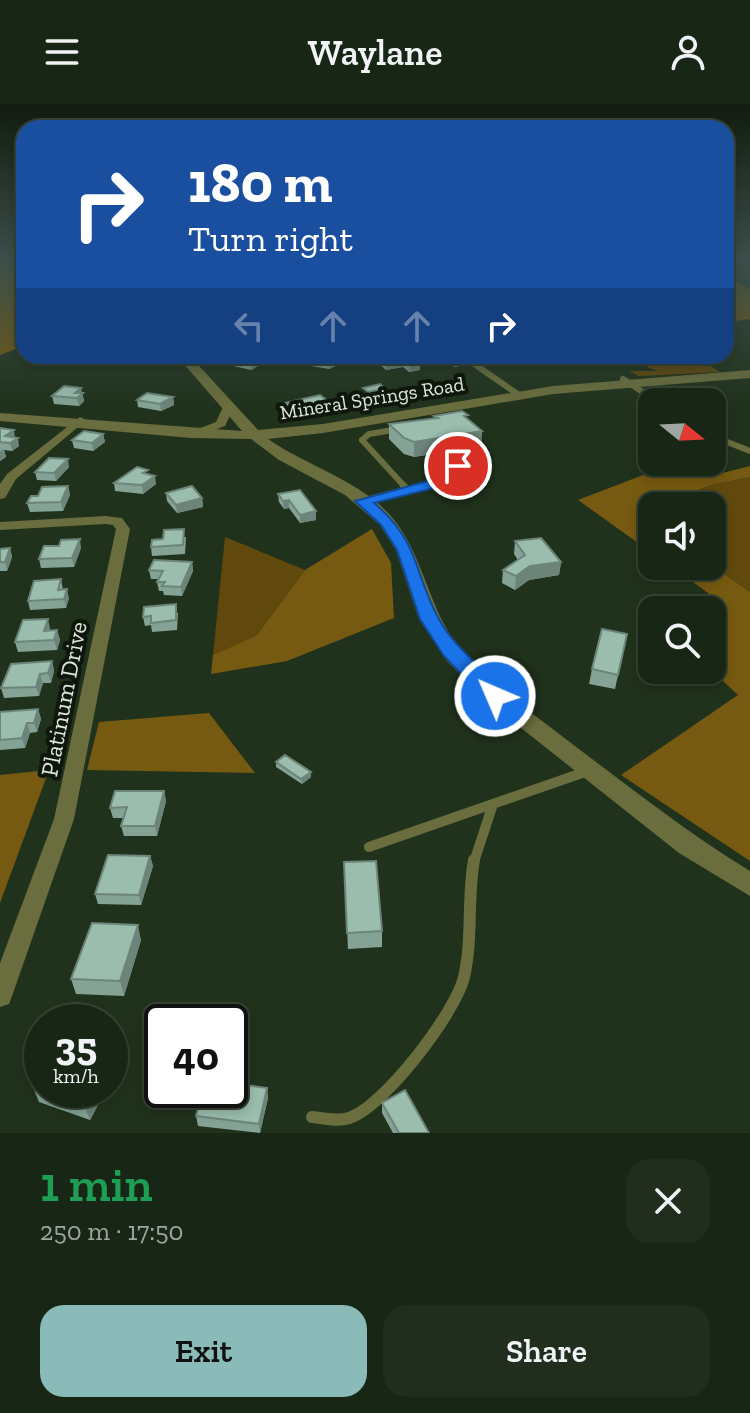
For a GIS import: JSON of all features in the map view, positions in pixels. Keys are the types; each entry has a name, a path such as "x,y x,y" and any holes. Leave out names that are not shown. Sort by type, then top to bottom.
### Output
{"street":[{"path":"190,364 254,435 284,457 363,501 387,522 405,550 429,619 454,656 495,696 688,846 750,885"},
{"name":"Mineral Springs Road","path":"0,417 80,420 194,434 254,435 412,417 519,395 623,379 750,374"},
{"path":"194,434 221,424 228,407"},
{"path":"0,495 11,477 80,420"},
{"name":"Platinum Drive","path":"0,526 105,520 117,521 123,529 64,819 0,996"}],"lane":[{"path":"474,364 519,395"},
{"path":"623,379 638,389"},
{"path":"393,430 369,434 362,440 408,491"},
{"path":"726,442 750,451"},
{"path":"363,501 445,481 455,474 458,466 453,457"},
{"path":"369,847 589,771"},
{"path":"312,1117 349,1118 372,1106 449,1010 464,982 473,853 480,827 493,804"}],"shaded area":[{"path":"0,310 16,310 16,349 0,355"},
{"path":"734,310 750,310 750,319 734,321"},
{"path":"641,364 708,364 720,372 639,376 629,371 657,371"},
{"path":"750,466 750,477 692,492 638,492 638,543 578,500 641,476 726,476 726,472"},
{"path":"750,477 750,592 726,575 726,492 694,492"},
{"path":"372,529 391,563 394,618 287,661 211,674 213,655 257,635 305,570"},
{"path":"225,537 305,570 257,635 213,655"},
{"path":"726,575 750,592 750,861 621,775 738,695 726,684 726,596 712,596 690,580 726,580"},
{"path":"209,713 255,773 87,770 99,722"},
{"path":"49,770 0,903 0,775"}],"building":[{"path":"380,384 385,389 368,392 363,388"},
{"path":"64,386 81,388 75,393 83,393 77,398 52,396"},
{"path":"147,393 173,397 160,404 137,400"},
{"path":"320,395 328,401 293,409 285,403"},
{"path":"462,411 482,431 414,442 404,438 389,424 438,418 434,416"},
{"path":"0,428 14,430 5,436 18,438 10,443 0,442"},
{"path":"84,431 103,434 92,443 72,440"},
{"path":"49,458 68,459 54,473 35,472"},
{"path":"137,467 148,470 143,473 155,476 142,485 114,483"},
{"path":"68,486 61,502 27,503 31,496 38,496 42,487"},
{"path":"192,486 202,498 176,505 166,493"},
{"path":"300,490 316,511 300,515 289,500 283,501 278,494"},
{"path":"184,529 183,545 151,547 152,540 163,539 164,530"},
{"path":"541,538 561,562 530,566 516,576 503,570 525,555 515,541"},
{"path":"80,539 72,558 39,559 44,546 59,546 61,540"},
{"path":"10,548 5,562 0,562 0,549"},
{"path":"154,560 192,562 181,587 162,586 165,582 157,582 163,571 149,570"},
{"path":"61,579 58,590 67,589 64,599 28,601 34,581"},
{"path":"176,604 176,620 151,623 151,616 143,617 144,607"},
{"path":"48,619 44,631 57,630 54,640 15,642 23,620"},
{"path":"602,629 627,634 618,675 592,669"},
{"path":"52,661 48,673 40,674 36,687 1,688 11,664"},
{"path":"38,709 34,723 27,723 22,738 0,740 0,712"},
{"path":"285,755 311,772 301,779 276,762"},
{"path":"115,791 164,791 155,826 121,826 127,807 110,808"},
{"path":"108,855 150,856 139,895 95,894"},
{"path":"376,861 382,931 347,933 344,862"},
{"path":"92,923 138,925 120,981 71,979"},
{"path":"248,1085 267,1088 259,1124 196,1116 198,1108 248,1108"},
{"path":"405,1090 429,1133 399,1133 382,1103"}],"route":[{"path":"458,466 455,474 445,481 363,501 387,522 405,550 429,619 454,656 495,696"}]}
